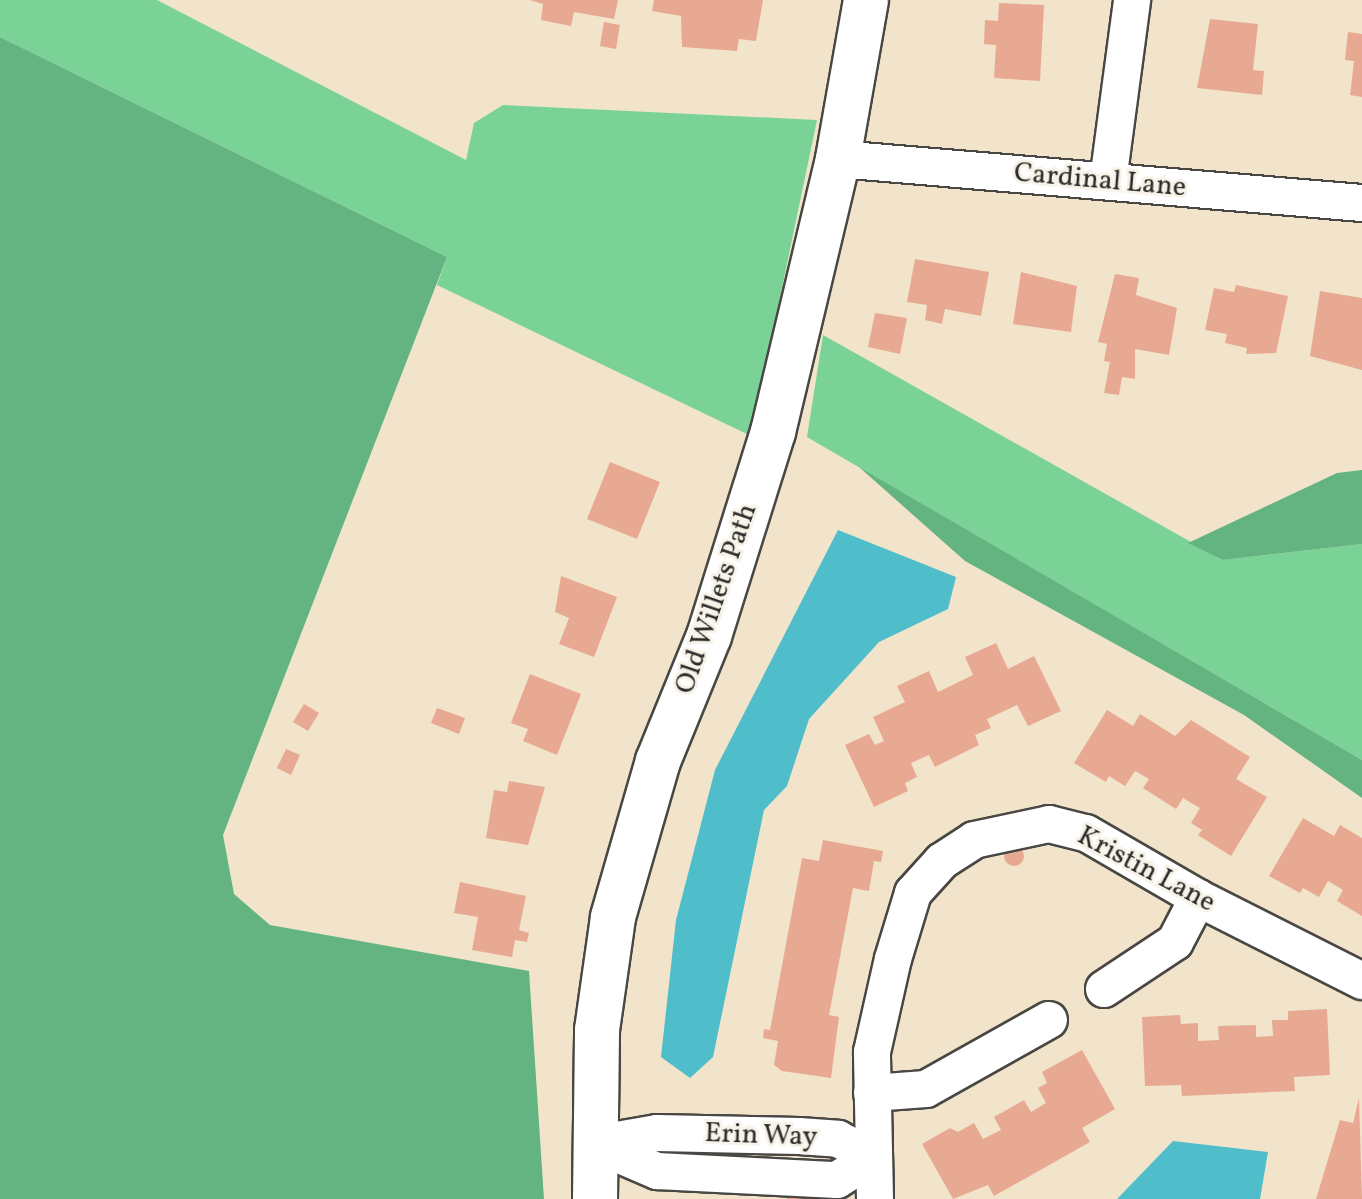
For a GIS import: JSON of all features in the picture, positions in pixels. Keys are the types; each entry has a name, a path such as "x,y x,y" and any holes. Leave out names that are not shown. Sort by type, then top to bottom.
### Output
{"main road":[{"name":"Old Willets Path","path":"595,1199 600,990 613,917 658,761 709,636 773,432 838,159 866,0"}],"street":[{"path":"1108,181 1132,0"},
{"name":"Cardinal Lane","path":"838,159 1362,203"},
{"name":"Kristin Lane","path":"875,1199 872,1052 913,893 942,861 974,840 1049,824 1086,833 1198,898 1362,981"},
{"path":"1104,989 1175,942 1198,898"},
{"path":"872,1093 926,1089 1049,1020"},
{"name":"Erin Way","path":"594,1144 657,1171 837,1180 873,1157"}],"green space":[{"path":"0,0 157,0 466,160 474,123 503,105 817,120 751,436 437,285 447,257 0,37"},
{"path":"0,37 447,257 223,835 234,894 270,925 529,971 544,1199 0,1199"},
{"path":"823,335 1223,560 1362,544 1362,760 807,437"},
{"path":"859,467 1362,760 1362,798 1244,715 965,561"},
{"path":"1362,470 1362,544 1223,560 1188,543 1337,473"}],"water":[{"path":"838,530 956,577 948,609 879,642 809,719 787,786 764,810 713,1057 690,1078 661,1057 676,920 715,770"},
{"path":"1173,1141 1268,1152 1260,1199 1117,1199"}],"building":[{"path":"530,0 618,0 614,19 574,12 571,26 541,20 543,4"},
{"path":"654,0 763,0 756,41 739,39 737,51 682,47 681,16 652,11"},
{"path":"999,3 1044,5 1040,81 994,78 996,45 984,44 985,20 998,21"},
{"path":"1210,19 1258,24 1253,70 1264,71 1262,95 1197,88"},
{"path":"604,22 620,25 616,49 600,46"},
{"path":"1348,32 1362,34 1362,97 1350,95 1354,61 1345,60"},
{"path":"915,259 989,272 981,316 945,309 942,324 925,320 927,305 907,302"},
{"path":"1021,272 1077,286 1071,332 1013,324"},
{"path":"1115,274 1139,278 1136,295 1177,308 1169,355 1135,349 1135,379 1122,377 1119,395 1104,393 1110,362 1104,361 1107,344 1098,342"},
{"path":"1236,285 1288,296 1276,353 1246,354 1247,348 1225,343 1227,334 1205,330 1214,288 1234,292"},
{"path":"1320,291 1362,298 1362,370 1310,356"},
{"path":"875,313 907,318 900,354 868,347"},
{"path":"610,462 660,482 637,539 587,519"},
{"path":"561,576 617,597 594,657 559,644 569,618 555,612"},
{"path":"996,643 1008,669 1034,656 1061,711 1028,726 1017,705 987,719 991,728 975,735 979,745 935,767 929,755 911,763 917,777 905,783 908,791 874,807 845,745 869,734 875,745 884,741 873,717 905,702 897,686 929,671 938,692 973,675 965,657"},
{"path":"530,674 581,694 557,755 523,741 528,729 511,723"},
{"path":"304,704 319,713 308,731 293,722"},
{"path":"437,708 465,718 459,734 431,723"},
{"path":"1107,710 1133,726 1140,714 1175,736 1191,720 1250,757 1236,779 1267,797 1231,856 1198,835 1202,830 1191,823 1200,808 1183,798 1176,809 1143,788 1149,779 1135,771 1125,786 1109,776 1106,782 1074,763"},
{"path":"286,749 300,755 291,775 277,768"},
{"path":"509,781 545,787 528,845 486,838 494,790 507,792"},
{"path":"1303,818 1334,836 1340,825 1362,838 1362,916 1337,901 1343,890 1328,881 1319,897 1303,888 1300,893 1269,876"},
{"path":"823,840 883,851 881,862 874,861 869,891 853,888 829,1015 839,1017 831,1078 782,1071 774,1065 778,1041 763,1038 764,1029 770,1030 802,858 819,861"},
{"path":"1014,846 1021,849 1024,856 1021,863 1014,866 1007,863 1004,856 1007,849"},
{"path":"460,882 526,896 519,930 529,933 527,942 515,940 512,957 472,950 478,917 454,913"},
{"path":"1327,1009 1330,1075 1294,1077 1295,1091 1182,1096 1181,1085 1145,1086 1142,1017 1180,1015 1181,1024 1198,1023 1198,1041 1219,1040 1218,1026 1256,1025 1256,1037 1273,1036 1272,1020 1288,1020 1288,1011"},
{"path":"1082,1050 1115,1109 1082,1128 1090,1142 994,1196 988,1185 953,1199 922,1144 950,1128 958,1132 974,1123 983,1139 1001,1130 994,1117 1024,1100 1031,1112 1046,1103 1038,1088 1047,1083 1042,1072"},
{"path":"1359,1098 1362,1199 1316,1199 1340,1120 1353,1123"},
{"path":"833,1193 833,1199 787,1199 787,1195"}]}
